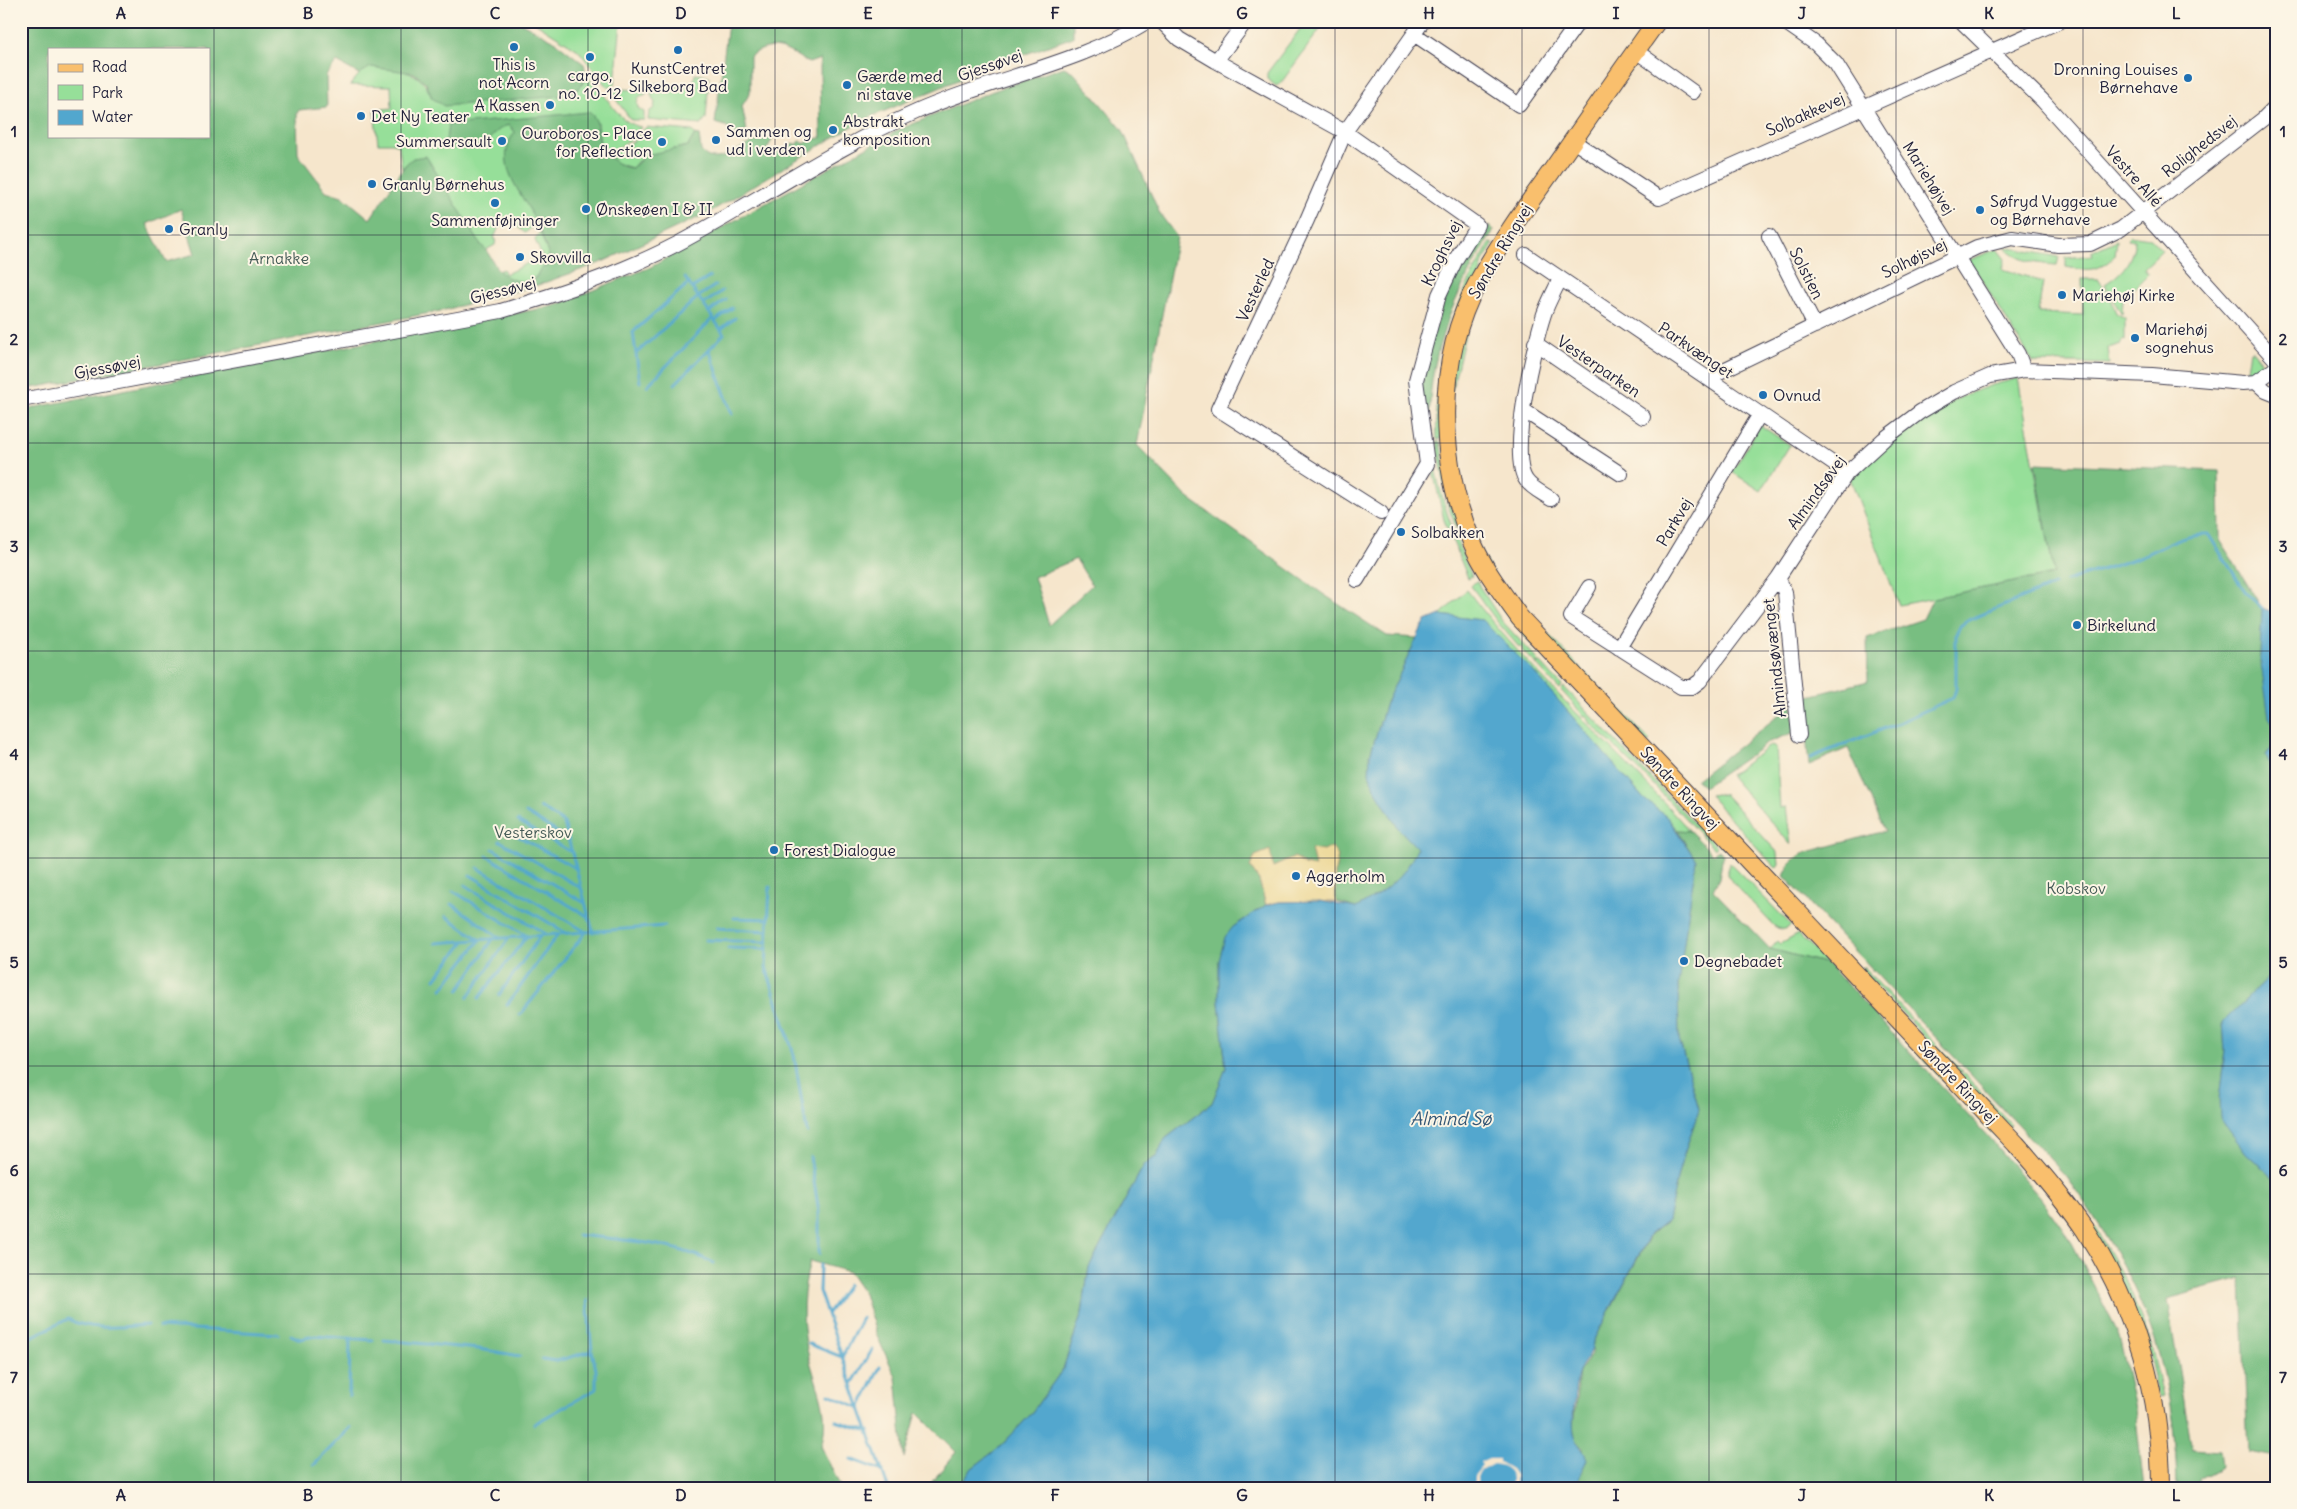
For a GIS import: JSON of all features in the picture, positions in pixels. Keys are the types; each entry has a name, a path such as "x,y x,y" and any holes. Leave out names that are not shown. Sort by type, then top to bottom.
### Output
{"main road":[{"name":"Søndre Ringvej","path":"1657,21 1506,236 1477,284 1463,316 1455,346 1446,401 1448,458 1451,476 1472,543 1492,579 1520,618 2016,1144 2056,1189 2085,1230 2120,1291 2137,1335 2150,1381 2158,1428 2161,1488"}],"street":[{"name":"Gjessøvej","path":"21,400 500,311 566,291 675,245 852,142 895,121 970,90 1087,52 1148,21"},
{"name":"Kroghsvej","path":"1161,21 1179,39 1216,62 1345,132 1477,224 1456,259 1438,296 1416,380 1428,464 1357,580"},
{"path":"1216,62 1246,21"},
{"name":"Vesterled","path":"1381,513 1218,409 1307,220 1345,132 1424,21"},
{"path":"1414,34 1519,105 1579,21"},
{"name":"Mariehøjvej","path":"1783,21 1816,44 1836,64 2018,354 2024,370"},
{"name":"Vestre Allé","path":"1961,21 1993,50 2043,101 2276,360"},
{"name":"Solbakkevej","path":"1573,141 1658,198 2060,21"},
{"path":"1636,51 1693,92"},
{"name":"Rolighedsvej","path":"2142,212 2276,106"},
{"name":"Solhøjsvej","path":"1707,378 1977,247 2012,238 2058,246 2090,244 2121,229 2142,212"},
{"name":"Solstien","path":"1768,236 1815,326"},
{"name":"Parkvænget","path":"1526,255 1847,473"},
{"name":"Vesterparken","path":"1551,499 1526,480 1520,457 1519,436 1535,343 1544,312 1560,279"},
{"name":"Vesterparken","path":"1535,343 1643,417"},
{"path":"2276,368 2256,382 2266,391 2276,395"},
{"name":"Almindsøvej","path":"1589,587 1571,617 1681,687 1692,687 1700,681 1778,578 1847,473 1884,439 1920,412 1946,397 1990,376 2024,370 2152,375 2243,384 2256,382"},
{"path":"1524,410 1621,474"},
{"name":"Parkvej","path":"1619,648 1760,414"},
{"name":"Almindsøvænget","path":"1778,578 1783,587 1786,600 1799,735"}],"green space":[{"name":"Arnakke","path":"21,21 518,21 553,40 584,64 585,78 572,95 444,106 432,98 426,83 414,73 371,67 359,74 337,62 326,75 327,107 299,110 297,113 298,154 326,191 342,196 370,219 406,164 413,158 426,156 498,270 508,277 527,282 534,280 542,268 552,264 537,225 511,177 506,155 509,143 515,132 509,125 500,129 482,145 468,148 453,148 446,140 448,125 589,112 596,120 599,141 603,149 614,161 622,166 632,168 646,155 688,146 695,134 699,135 701,151 712,158 725,156 751,143 774,137 766,150 773,156 779,149 784,153 793,143 797,145 800,141 805,144 810,139 821,138 820,59 809,63 787,51 774,47 759,51 750,56 750,93 742,106 747,131 732,135 726,126 715,123 728,24 719,21 1073,21 1073,37 984,69 861,121 710,212 600,263 538,285 441,311 21,390","holes":["181,209 195,254 166,262 147,224"]},
{"path":"533,21 621,21 615,85 607,87 578,50"},
{"path":"1306,21 1326,21 1281,83 1276,86 1267,79 1267,73"},
{"path":"371,67 400,70 415,75 427,88 432,98 582,85 586,77 600,90 624,119 641,127 631,140 608,153 600,144 598,123 448,125 499,127 509,125 515,132 537,223 525,233 513,223 499,227 494,238 496,239 495,245 486,250 406,164 402,169 399,147 393,143 378,143 374,110 392,108 391,86 350,85 363,70"},
{"name":"Vesterskov","path":"1064,67 1073,72 1122,129 1160,214 1177,237 1137,445 1187,497 1323,594 1387,636 1417,638 1386,703 1370,755 1398,828 1418,848 1407,868 1393,883 1356,908 1336,902 1335,872 1338,856 1327,862 1312,866 1302,863 1297,859 1273,867 1251,867 1259,880 1266,905 1233,927 1219,961 1219,1002 1226,1068 1212,1103 1166,1138 1157,1156 1144,1165 1089,1267 1082,1313 1063,1369 1030,1415 1001,1446 971,1469 958,1488 927,1488 956,1452 917,1413 904,1458 896,1377 877,1336 864,1294 849,1272 810,1261 803,1305 805,1337 823,1408 824,1433 821,1446 841,1488 21,1488 21,410 554,306 651,267 898,130 993,91","holes":["1076,559 1092,585 1049,625 1034,577"]},
{"path":"695,74 709,76 706,119 701,125 648,120 649,112 654,108 655,103 651,95 651,85 653,83 693,86"},
{"path":"619,89 646,90 646,94 639,97 637,103 638,108 644,112 644,120 631,120 612,94"},
{"path":"646,127 692,131 695,134 688,146 638,161 632,168 616,163 610,156 635,140"},
{"path":"1489,226 1494,230 1470,270 1443,334 1432,380 1429,417 1431,430 1426,431 1420,392 1429,346 1449,284 1480,232 1484,234"},
{"path":"540,232 552,264 542,268 538,275 527,282 510,279 498,271 503,269 506,274 542,256 535,240"},
{"path":"2130,235 2133,237 2150,238 2162,251 2144,268 2148,274 2123,299 2122,314 2105,284 2126,266 2132,254 2135,240 2127,240"},
{"path":"2117,240 2115,255 2104,265 2093,269 2066,267 2066,258 2092,255 2091,252"},
{"path":"1491,242 1493,245 1483,261 1440,439 1437,440 1438,386 1448,336 1466,289 1477,265"},
{"path":"2006,247 2059,257 2057,265 2036,263 2022,259"},
{"path":"1997,249 2005,259 2003,269 2043,282 2038,313 2083,315 2082,279 2098,279 2111,298 2116,313 2125,318 2125,341 2122,340 2121,344 2108,348 2110,364 2033,362 1969,260"},
{"path":"2250,351 2253,351 2264,365 2258,372 2246,375"},
{"path":"2018,378 2054,574 1899,605 1850,478 1911,428 1945,405 1986,387"},
{"path":"1760,425 1790,445 1761,491 1732,472"},
{"path":"1437,442 1440,442 1450,500 1447,500"},
{"path":"1430,458 1433,458 1449,518 1472,576 1468,578 1444,520"},
{"name":"Kobskov","path":"2035,463 2219,471 2220,540 2262,608 2260,657 2276,729 2276,743 2266,755 2276,778 2276,965 2272,974 2223,1022 2225,1051 2219,1098 2246,1153 2276,1180 2276,1457 2248,1452 2241,1279 2167,1299 2192,1449 2219,1451 2221,1467 2201,1478 2198,1488 2177,1488 2175,1442 2169,1400 2160,1360 2148,1322 2132,1285 2091,1212 2065,1175 1784,876 1791,862 1804,853 1885,831 1848,748 1809,765 1802,698 1868,681 1867,638 1923,619 1933,598 2054,574"},
{"path":"1447,502 1450,502 1535,644 1533,645 1519,629 1482,579 1463,542"},
{"path":"1476,581 1502,621 1539,661 1536,663 1523,652 1522,647 1519,647 1499,624 1471,586"},
{"path":"1467,590 1519,653 1690,831 1677,830 1668,818 1643,798 1532,670 1482,620 1440,615"},
{"path":"1547,633 1598,686 1596,688 1545,635"},
{"path":"1541,663 1562,686 1559,689 1536,664"},
{"path":"1564,687 1716,846 1714,849 1649,780 1591,724 1588,717 1583,715 1561,690"},
{"path":"1600,688 1650,741 1648,743 1597,690"},
{"path":"1792,705 1795,732 1769,742 1704,787 1696,780"},
{"path":"1771,745 1776,747 1780,808 1786,807 1791,845 1730,775"},
{"path":"1640,754 1721,841 1723,848 1637,756"},
{"path":"1709,795 1725,795 1778,853 1779,864 1776,868"},
{"path":"1677,830 1690,831 1713,854 1719,850 1723,855 1719,878 1713,890 1770,949 1828,964 1991,1140 2042,1200 2072,1243 2119,1335 2135,1409 2144,1488 1575,1488 1583,1471 1583,1448 1575,1438 1573,1427 1579,1372 1592,1354 1593,1341 1651,1234 1668,1220 1679,1170 1699,1109 1679,1039 1678,984 1696,860"},
{"path":"1730,863 1791,925 1783,929 1774,926 1729,878 1727,874"},
{"path":"1798,934 1828,964 1770,949 1777,941 1780,944"},
{"path":"1809,934 1967,1101 2030,1173 1806,935"},
{"path":"1863,967 1911,1018 1909,1020 1861,969"},
{"path":"1912,1019 1962,1071 1959,1073 1910,1022"},
{"path":"1963,1073 2011,1124 2009,1126 1960,1075"},
{"path":"2095,1227 2125,1280 2148,1336 2144,1337 2092,1229"},
{"path":"2149,1338 2163,1396 2159,1397 2145,1339"}],"sand":[{"name":"Aggerholm","path":"1332,847 1338,856 1335,872 1336,902 1279,902 1266,905 1259,880 1250,867 1255,856 1270,850 1273,867 1295,857 1304,865 1315,867 1311,849 1323,851"}],"water":[{"path":"2262,608 2276,613 2276,729 2269,717 2260,657"},
{"name":"Almind Sø","path":"1440,615 1482,620 1532,670 1643,798 1668,818 1696,860 1678,985 1679,1039 1699,1109 1679,1170 1668,1220 1650,1234 1593,1341 1591,1352 1581,1367 1577,1378 1573,1426 1576,1439 1587,1459 1575,1488 958,1488 971,1469 1001,1446 1030,1415 1063,1369 1082,1313 1089,1267 1144,1165 1157,1156 1165,1139 1212,1103 1226,1068 1219,1002 1219,961 1225,937 1233,927 1266,905 1279,902 1320,901 1356,908 1384,890 1407,868 1417,848 1398,828 1374,788 1369,773 1370,755 1386,703 1422,627 1426,621"},
{"path":"2276,743 2276,778 2266,755"},
{"path":"2276,965 2276,1180 2246,1153 2220,1118 2219,1098 2225,1051 2223,1022 2272,974"}],"pier":[{"path":"1489,1459 1499,1459 1499,1462 1511,1469 1515,1475 1515,1488 1512,1488 1512,1477 1509,1471 1503,1466 1493,1464 1480,1471 1477,1477 1478,1488 1474,1488 1474,1476 1482,1466 1480,1463"}],"waterway":[{"path":"692,288 710,277"},
{"path":"675,384 724,334 685,278"},
{"path":"640,382 633,332 689,283"},
{"path":"638,352 698,297 716,285"},
{"path":"704,304 722,291"},
{"path":"709,312 726,300"},
{"path":"715,321 732,308"},
{"path":"647,386 713,318"},
{"path":"721,329 735,318"},
{"path":"709,349 732,414"},
{"path":"2066,581 2139,557 2181,538 2208,534 2247,594 2262,608"},
{"path":"1810,758 1898,723 1953,698 1956,689 1956,634 1960,626 1969,620 2054,585"},
{"path":"540,807 564,823 593,932"},
{"path":"526,813 568,839"},
{"path":"518,821 571,852"},
{"path":"511,832 575,868"},
{"path":"500,841 581,888"},
{"path":"493,849 585,903"},
{"path":"487,856 589,917"},
{"path":"478,868 586,932 520,1015"},
{"path":"470,875 566,933"},
{"path":"465,885 546,934"},
{"path":"770,887 766,967 794,1055 807,1132"},
{"path":"453,891 527,936 479,998"},
{"path":"452,904 500,938"},
{"path":"442,989 480,940 446,916"},
{"path":"734,918 769,919"},
{"path":"435,943 665,926"},
{"path":"717,928 768,931"},
{"path":"507,1005 558,934"},
{"path":"499,995 541,935"},
{"path":"468,997 509,938"},
{"path":"459,990 493,939"},
{"path":"705,940 768,942"},
{"path":"435,979 465,941"},
{"path":"728,948 767,949"},
{"path":"810,1157 819,1212 819,1254"},
{"path":"577,1235 664,1246 681,1250 714,1263"},
{"path":"820,1265 819,1291 888,1488"},
{"path":"827,1314 848,1285"},
{"path":"534,1424 596,1389 596,1370 592,1351 587,1300"},
{"path":"809,1344 842,1357 862,1318"},
{"path":"21,1342 68,1319 76,1323 96,1327 147,1325"},
{"path":"159,1327 278,1334"},
{"path":"291,1335 300,1339 315,1336 373,1340"},
{"path":"349,1396 350,1338"},
{"path":"384,1340 479,1349 520,1356"},
{"path":"852,1384 872,1350"},
{"path":"542,1359 557,1361 592,1351"},
{"path":"829,1394 860,1408 880,1367"},
{"path":"836,1421 869,1431"},
{"path":"314,1465 351,1427"},
{"path":"851,1459 883,1471"}],"place":[{"name":"This is not Acorn","path":"514,47"},
{"name":"KunstCentret Silkeborg Bad","path":"678,50"},
{"name":"cargo, no. 10-12","path":"590,57"},
{"name":"Dronning Louises Børnehave","path":"2188,78"},
{"name":"Gærde med ni stave","path":"847,85"},
{"name":"A Kassen","path":"550,105"},
{"name":"Det Ny Teater","path":"361,116"},
{"name":"Abstrakt komposition","path":"833,130"},
{"name":"Sammen og ud i verden","path":"716,140"},
{"name":"Summersault","path":"502,141"},
{"name":"Ouroboros - Place for Reflection","path":"662,142"},
{"name":"Granly Børnehus","path":"372,184"},
{"name":"Sammenføjninger","path":"495,203"},
{"name":"Ønskeøen I & II","path":"586,209"},
{"name":"Søfryd Vuggestue og Børnehave","path":"1980,210"},
{"name":"Granly","path":"169,229"},
{"name":"Skovvilla","path":"520,257"},
{"name":"Mariehøj Kirke","path":"2062,295"},
{"name":"Mariehøj sognehus","path":"2135,338"},
{"name":"Ovnud","path":"1763,395"},
{"name":"Solbakken","path":"1401,532"},
{"name":"Birkelund","path":"2077,625"},
{"name":"Forest Dialogue","path":"774,850"},
{"name":"Aggerholm","path":"1296,876"},
{"name":"Degnebadet","path":"1684,961"}]}
